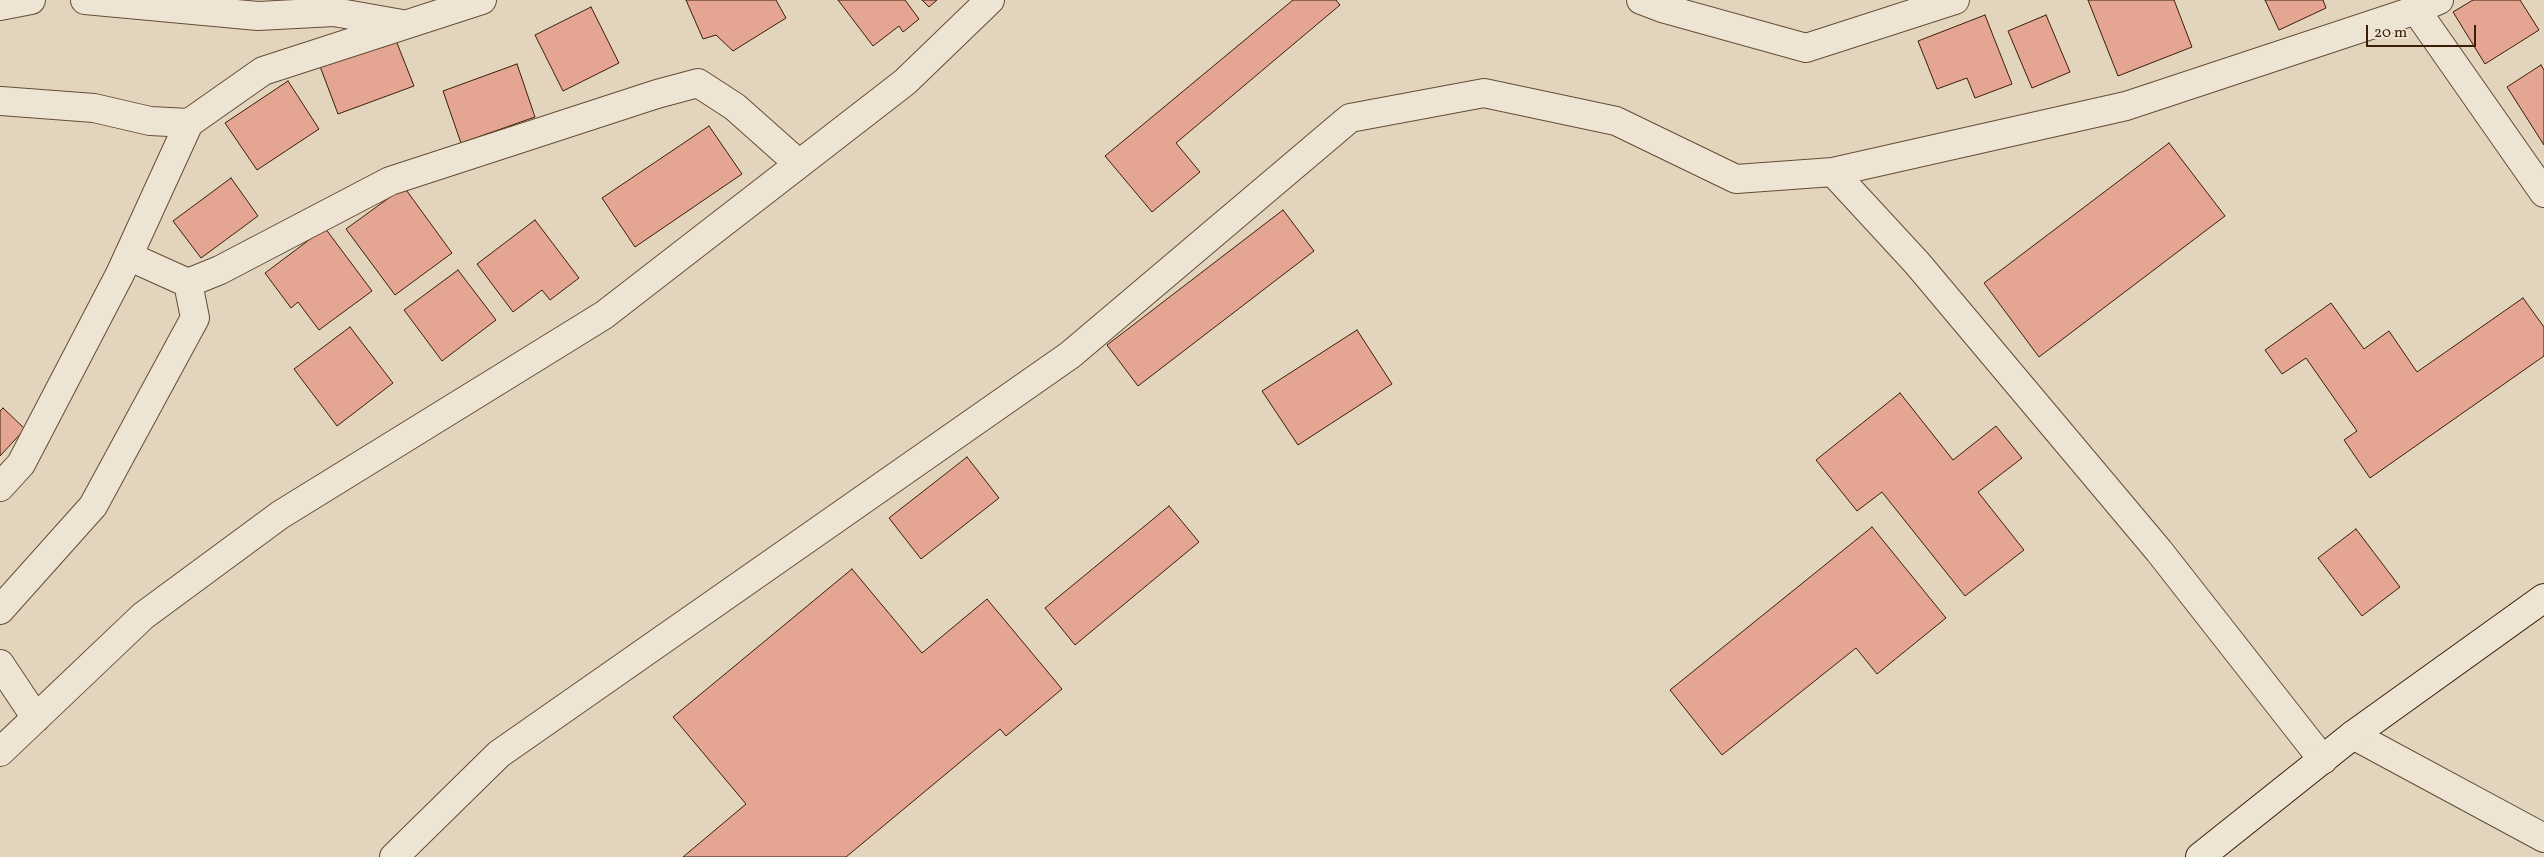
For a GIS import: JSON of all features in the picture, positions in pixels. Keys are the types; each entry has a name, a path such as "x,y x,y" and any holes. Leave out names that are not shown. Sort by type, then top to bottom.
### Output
{"street":[{"path":"0,6 31,0"},
{"path":"85,0 258,16 334,12 405,25"},
{"path":"0,487 21,464 128,256 189,123 263,71 482,0"},
{"path":"0,752 143,616 280,515 604,315 905,82 990,0"},
{"path":"1641,0 1662,8 1806,48 1914,6 1956,0"},
{"path":"394,857 500,754 1070,355 1350,118 1484,93 1616,121 1736,179 1833,172 2126,106 2428,5 2544,193"},
{"path":"128,256 188,283 220,270 390,181 657,94 698,83 735,107 799,164"},
{"path":"1,101 94,108 150,121 189,123"},
{"path":"1833,172 1917,263 2159,551 2322,760"},
{"path":"0,610 93,506 195,318 188,283"},
{"path":"2200,857 2353,735 2544,598"},
{"path":"0,664 36,718"},
{"path":"2353,735 2544,838"}],"building":[{"path":"686,0 776,0 786,18 733,51 716,35 703,39"},
{"path":"838,0 905,0 919,19 903,32 899,26 873,46"},
{"path":"922,0 937,0 929,7"},
{"path":"1293,0 1336,0 1340,5 1176,143 1200,172 1152,212 1105,156"},
{"path":"2088,0 2174,0 2192,47 2118,76"},
{"path":"2265,0 2323,0 2326,8 2279,30"},
{"path":"2473,0 2520,0 2539,30 2485,64 2453,12"},
{"path":"591,7 619,63 563,91 535,35"},
{"path":"1985,15 2012,84 1975,98 1967,78 1937,89 1918,41"},
{"path":"2046,15 2070,72 2032,88 2008,31"},
{"path":"393,33 414,86 338,114 318,61"},
{"path":"517,64 535,117 461,143 443,91"},
{"path":"2541,65 2544,70 2544,145 2507,87"},
{"path":"288,81 319,129 257,170 225,123"},
{"path":"709,126 742,174 635,247 602,198"},
{"path":"2169,143 2225,216 2039,357 1984,283"},
{"path":"231,178 258,216 201,258 173,221"},
{"path":"404,187 452,253 395,295 346,229"},
{"path":"1283,210 1314,251 1138,386 1107,345"},
{"path":"535,220 579,278 550,300 542,290 513,312 477,264"},
{"path":"325,228 372,291 319,330 298,302 291,308 265,273"},
{"path":"458,270 496,320 442,361 404,310"},
{"path":"2523,298 2544,327 2544,356 2370,478 2344,440 2357,431 2306,358 2282,374 2265,350 2331,303 2364,349 2389,331 2417,372"},
{"path":"350,327 393,383 337,426 294,369"},
{"path":"1357,330 1392,384 1298,445 1262,391"},
{"path":"1900,393 1953,460 1996,426 2022,458 1978,492 2024,550 1965,596 1882,492 1857,511 1816,460"},
{"path":"3,408 25,429 0,456 0,411"},
{"path":"967,457 999,498 921,559 889,518"},
{"path":"1169,506 1199,542 1075,645 1045,608"},
{"path":"1872,527 1946,618 1877,674 1856,648 1722,755 1670,690"},
{"path":"2356,529 2400,587 2362,616 2318,558"},
{"path":"852,569 922,653 987,599 1062,689 1006,736 1000,729 846,857 683,857 746,804 673,717"}]}
